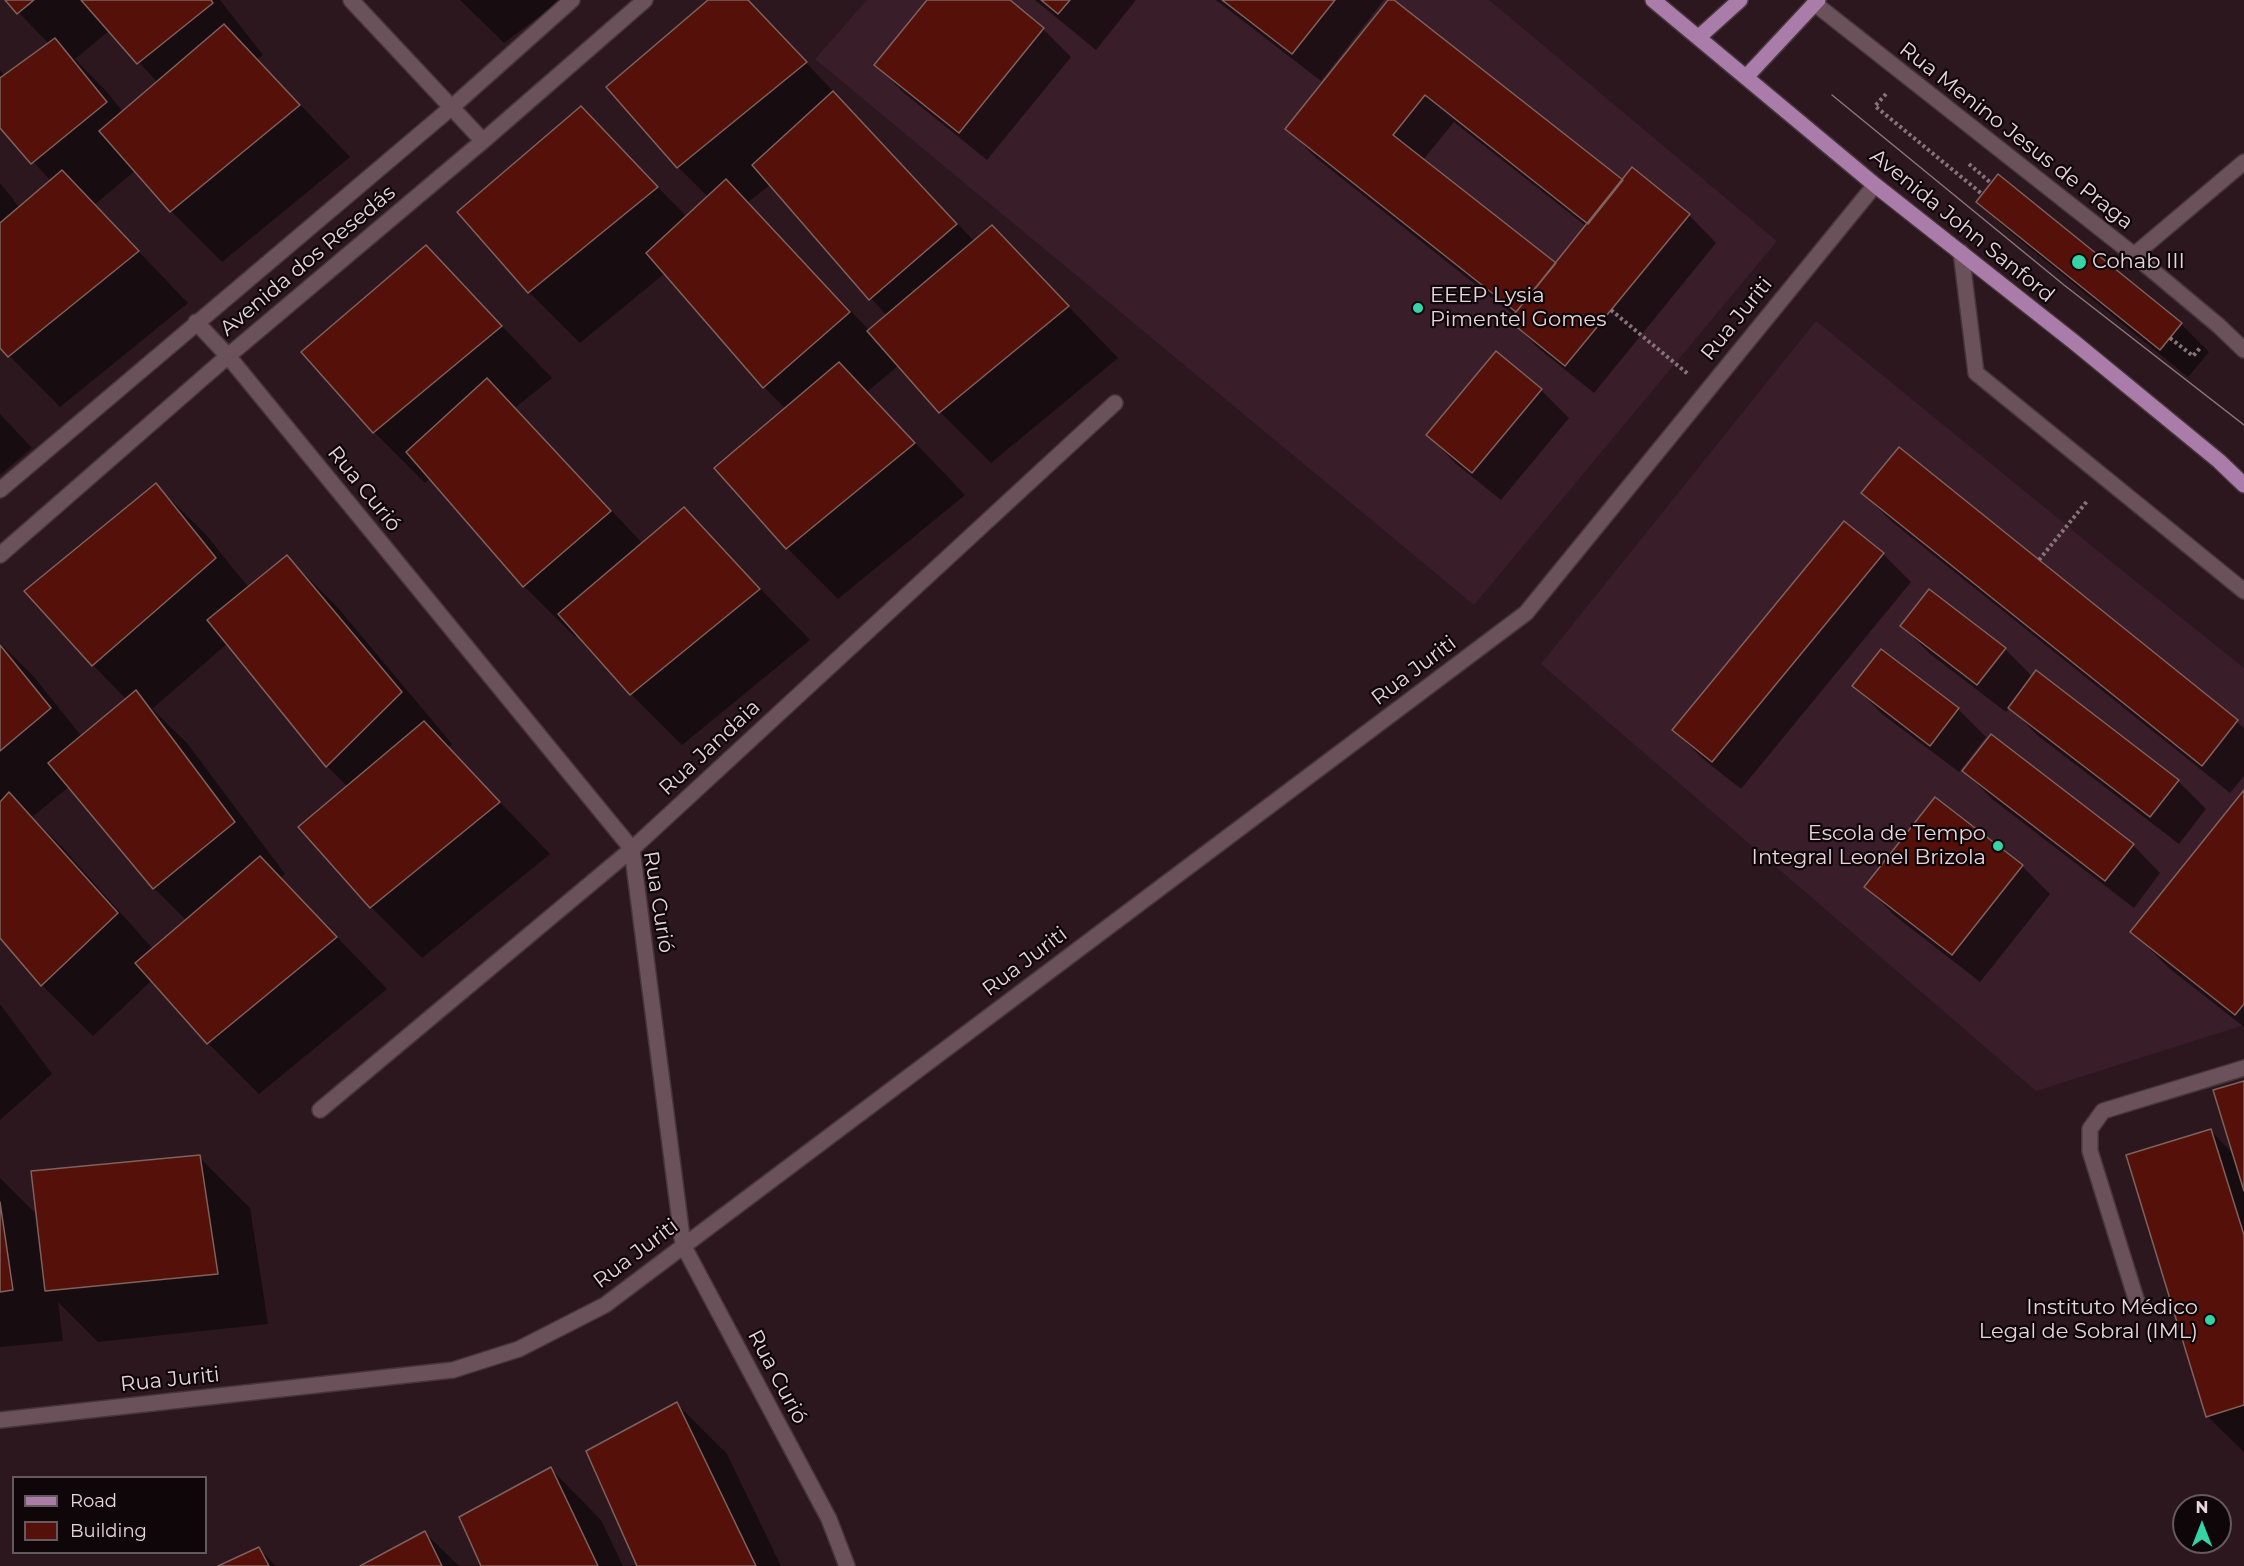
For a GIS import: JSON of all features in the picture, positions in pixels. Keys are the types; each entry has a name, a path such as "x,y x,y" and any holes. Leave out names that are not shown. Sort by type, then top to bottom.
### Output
{"main road":[{"name":"Avenida John Sanford","path":"1653,0 1875,184 2219,461 2244,485"},
{"path":"1699,37 1740,0"},
{"path":"1747,76 1816,2"}],"street":[{"path":"351,0 483,141"},
{"name":"Avenida dos Resedás","path":"0,490 452,107 572,0"},
{"name":"Avenida dos Resedás","path":"0,555 228,356 483,141 645,0"},
{"name":"Rua Menino Jesus de Praga","path":"1816,2 2134,255 2219,326 2244,350"},
{"path":"2134,255 2244,162"},
{"name":"Rua Juriti","path":"0,1420 453,1370 519,1349 605,1305 1526,613 1875,184"},
{"path":"1961,252 1976,373 2244,591"},
{"name":"Rua Curió","path":"196,322 228,356 632,849 683,1245 830,1519 847,1566"},
{"name":"Rua Jandaia","path":"320,1110 632,849 1115,403"},
{"path":"2137,1302 2090,1151 2090,1129 2103,1111 2244,1068"}],"path":[{"path":"1886,94 1875,106 1982,194"},
{"path":"1967,162 1991,183"},
{"path":"1611,310 1707,389"},
{"path":"2170,338 2193,356"},
{"path":"2039,560 2106,479"}],"shaded area":[{"name":"EEEP Lysia Pimentel Gomes","path":"867,0 1489,0 1777,241 1474,605 815,59"},
{"name":"Escola de Tempo Integral Leonel Brizola","path":"1816,321 2244,668 2244,1025 2036,1091 1541,664"}],"building":[{"path":"5,0 34,0 17,14"},
{"path":"81,0 211,0 213,3 137,64"},
{"path":"708,0 748,0 807,62 677,168 606,87"},
{"path":"927,0 1010,0 1044,28 959,133 874,65"},
{"path":"1041,0 1070,0 1058,14"},
{"path":"1222,0 1335,0 1292,54"},
{"path":"1388,0 1394,0 1623,180 1588,224 1425,95 1393,135 1556,263 1516,312 1285,129"},
{"path":"224,24 300,105 170,212 99,131"},
{"path":"55,38 107,102 31,164 0,128 0,78"},
{"path":"833,91 957,224 869,300 752,165"},
{"path":"581,106 658,187 528,293 457,212"},
{"path":"1632,167 1690,214 1565,366 1508,320"},
{"path":"62,170 139,251 8,357 0,348 0,223"},
{"name":"Cohab III","path":"1998,174 2182,323 2160,350 1976,202"},
{"path":"726,179 850,312 763,388 646,253"},
{"path":"992,225 1069,306 939,413 867,331"},
{"path":"426,245 502,326 373,433 301,352"},
{"path":"1496,351 1542,389 1472,473 1426,435"},
{"path":"839,362 915,443 786,549 714,468"},
{"path":"487,378 611,511 523,587 406,452"},
{"path":"1899,447 2238,720 2202,766 1861,493"},
{"path":"156,483 216,558 92,666 24,591"},
{"path":"684,507 760,589 630,695 558,614"},
{"path":"1844,521 1884,553 1712,762 1672,730"},
{"path":"287,555 402,692 326,767 207,620"},
{"path":"1929,589 2006,648 1977,685 1900,626"},
{"path":"0,645 51,708 0,751"},
{"path":"1881,649 1959,708 1930,746 1852,686"},
{"path":"2036,670 2179,780 2150,817 2008,708"},
{"path":"136,690 235,822 153,889 48,763"},
{"path":"424,721 500,802 370,908 298,827"},
{"path":"1991,734 2134,844 2105,881 1962,771"},
{"path":"2244,790 2244,1004 2235,1015 2130,932"},
{"path":"9,792 118,913 41,986 0,938 0,802"},
{"path":"1935,797 2023,865 1952,955 1864,887"},
{"path":"260,856 337,937 207,1044 135,963"},
{"path":"2244,1081 2244,1191 2213,1090"},
{"name":"Instituto Médico Legal de Sobral (IML)","path":"2211,1129 2244,1235 2244,1405 2206,1417 2126,1155"},
{"path":"200,1155 218,1274 45,1291 31,1171"},
{"path":"0,1202 13,1290 0,1292"},
{"path":"677,1402 756,1566 637,1566 586,1451"},
{"path":"551,1467 598,1566 481,1566 459,1517"},
{"path":"425,1531 442,1566 360,1566"},
{"path":"259,1547 269,1566 218,1566"}],"tram line":[{"path":"1832,95 2064,285 2244,425"}],"place":[{"name":"Cohab III","path":"2079,262"},
{"name":"EEEP Lysia Pimentel Gomes","path":"1418,308"},
{"name":"Escola de Tempo Integral Leonel Brizola","path":"1998,846"},
{"name":"Instituto Médico Legal de Sobral (IML)","path":"2210,1320"}]}
